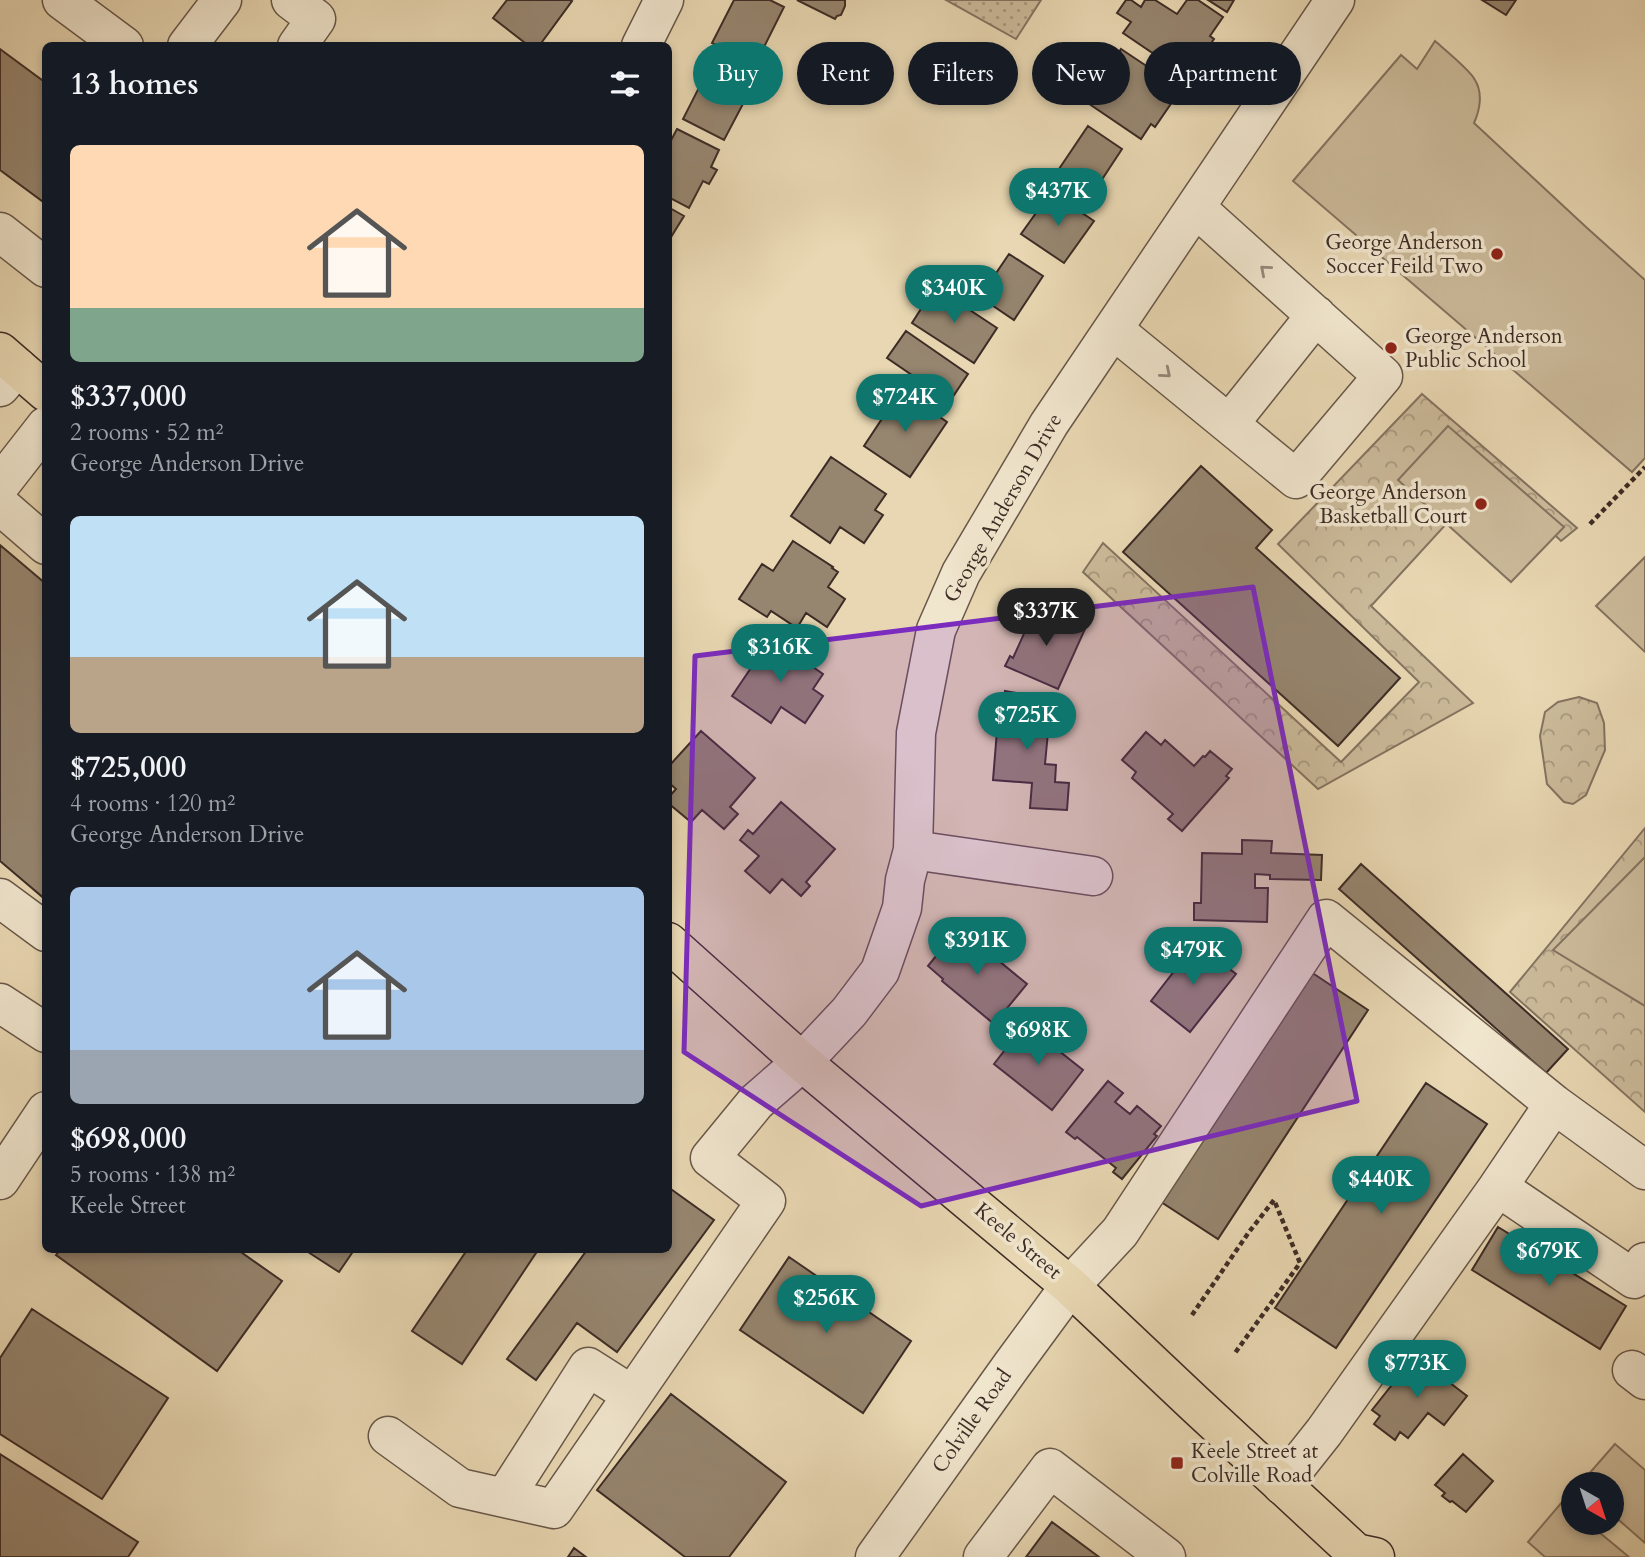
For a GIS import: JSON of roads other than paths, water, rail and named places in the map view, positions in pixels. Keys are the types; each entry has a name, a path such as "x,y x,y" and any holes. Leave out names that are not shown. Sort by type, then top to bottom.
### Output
{"main road":[{"name":"Keele Street","path":"672,946 802,1062 1070,1286 1352,1553"}],"street":[{"path":"62,0 119,42"},
{"path":"190,42 222,0"},
{"path":"291,0 316,19 300,42"},
{"path":"643,42 664,0"},
{"name":"George Anderson Drive","path":"632,1395 766,1201 710,1158 756,1102 802,1062 849,1012 880,971 902,908 905,880 913,850 916,733 936,630 961,573 1049,424 1335,0"},
{"path":"1114,330 1296,479 1382,376 1196,208"},
{"path":"0,232 42,265"},
{"path":"1229,424 1316,315"},
{"path":"0,485 28,386"},
{"path":"0,505 42,542"},
{"path":"913,850 1093,876"},
{"path":"0,898 42,929"},
{"name":"Colville Road","path":"875,1557 1070,1286 1120,1231 1326,919 1554,1104"},
{"path":"0,1003 42,1030"},
{"path":"1282,1485 1324,1432 1554,1104 1645,1170"},
{"path":"6,1158 42,1116"},
{"path":"1497,1187 1634,1279 1645,1262"},
{"path":"388,1436 460,1488 554,1509 632,1395 588,1367 505,1497"},
{"path":"982,1557 1050,1468 1166,1557"}],"place":[{"name":"George Anderson Soccer Feild Two","path":"1497,254"},
{"name":"George Anderson Public School","path":"1391,348"},
{"name":"George Anderson Basketball Court","path":"1481,504"},
{"name":"Keele Street at Colville Road","path":"1177,1463"}]}
